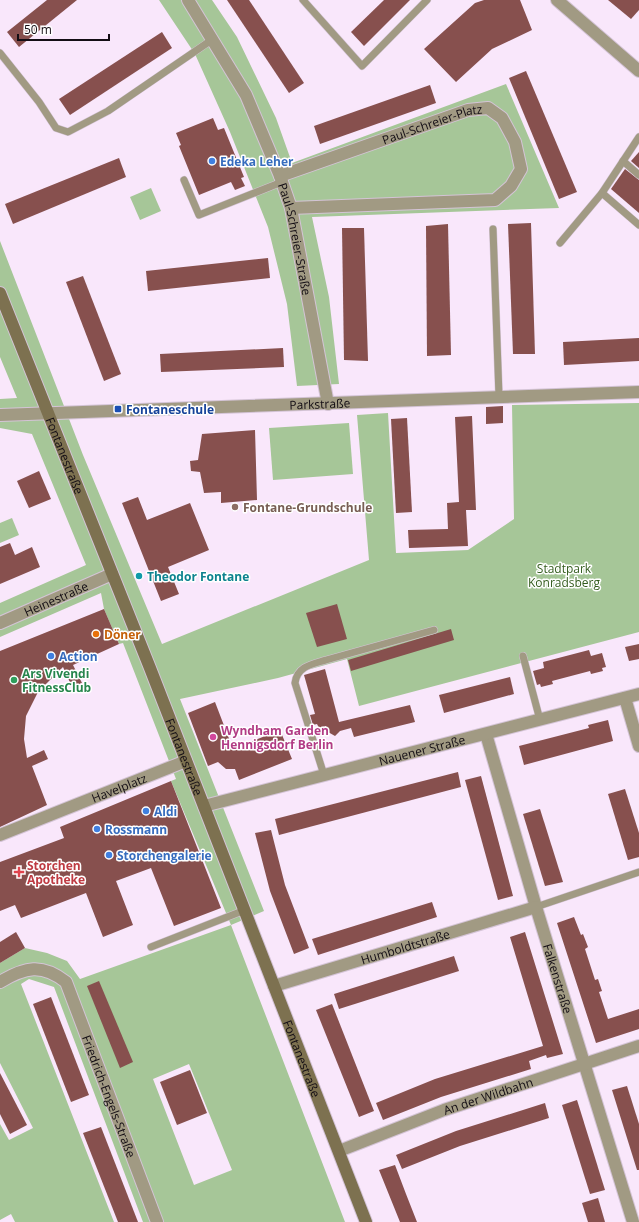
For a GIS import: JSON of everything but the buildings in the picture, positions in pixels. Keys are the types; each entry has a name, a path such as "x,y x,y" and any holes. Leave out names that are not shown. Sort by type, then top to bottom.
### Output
{"street":[{"name":"Paul-Schreier-Straße","path":"188,0 246,95 281,179 290,208 328,404"},
{"path":"557,0 639,71"},
{"name":"Paul-Schreier-Platz","path":"281,179 468,110 488,108 502,118 515,142 521,169 511,186 495,200 290,208"},
{"name":"Fontanestraße","path":"0,293 245,910 366,1222"},
{"name":"Parkstraße","path":"0,415 639,392"},
{"name":"Heinestraße","path":"0,624 112,574"},
{"name":"Nauener Straße","path":"204,806 639,694"},
{"path":"625,698 639,746"},
{"name":"Falkenstraße","path":"486,734 536,907 633,1222"},
{"name":"Havelplatz","path":"0,835 186,761"},
{"name":"Humboldtstraße","path":"274,986 536,907"},
{"name":"Friedrich-Engels-Straße","path":"0,982 14,973 31,969 43,969 56,974 66,982 157,1222"},
{"name":"An der Wildbahn","path":"339,1151 444,1110 639,1046"}],"lane":[{"path":"302,0 362,66 426,0"},
{"path":"0,53 39,102 56,128 68,132 108,111 213,39"},
{"path":"560,243 602,193 639,137"},
{"path":"623,161 639,175"},
{"path":"184,180 199,215 281,179"},
{"path":"602,193 639,225"},
{"path":"493,229 499,396"},
{"path":"324,775 295,683 299,671 311,664 434,630"},
{"path":"524,656 540,720"},
{"path":"536,907 639,872"},
{"path":"151,947 245,910"}],"green space":[{"path":"159,0 212,0 237,37 276,118 292,163 506,84 559,208 312,217 329,297 339,384 297,386 287,304 268,227 230,132 195,54"},
{"path":"151,188 161,211 140,220 130,197"},
{"name":"Stadtpark Konradsberg","path":"0,241 83,455 162,644 369,560 357,415 388,413 396,553 468,550 514,519 512,405 639,403 639,632 359,706 347,659 278,678 180,699 264,911 231,925 171,781 176,779 123,643 119,644 104,609 101,593 0,637 0,603 86,565 32,434 0,428 0,399 17,398 0,357"},
{"path":"349,423 353,474 273,480 269,428"},
{"path":"12,518 19,535 0,543 0,523"},
{"path":"231,925 345,1222 143,1222 54,987 29,979 21,984 114,1222 15,1222 11,1214 0,1220 0,1124 9,1140 33,1128 0,1063 0,963 25,948 47,953 67,961 80,979","holes":["189,1064 232,1170 194,1185 153,1079"]}],"place":[{"name":"Edeka Leher","path":"212,161"},
{"name":"Fontaneschule","path":"118,409"},
{"name":"Fontane-Grundschule","path":"235,507"},
{"name":"Theodor Fontane","path":"139,576"},
{"name":"Döner","path":"96,634"},
{"name":"Action","path":"51,656"},
{"name":"Ars Vivendi FitnessClub","path":"14,680"},
{"name":"Wyndham Garden Hennigsdorf Berlin","path":"213,737"},
{"name":"Aldi","path":"146,811"},
{"name":"Rossmann","path":"97,829"},
{"name":"Storchengalerie","path":"109,855"},
{"name":"Storchen Apotheke","path":"19,872"}]}
